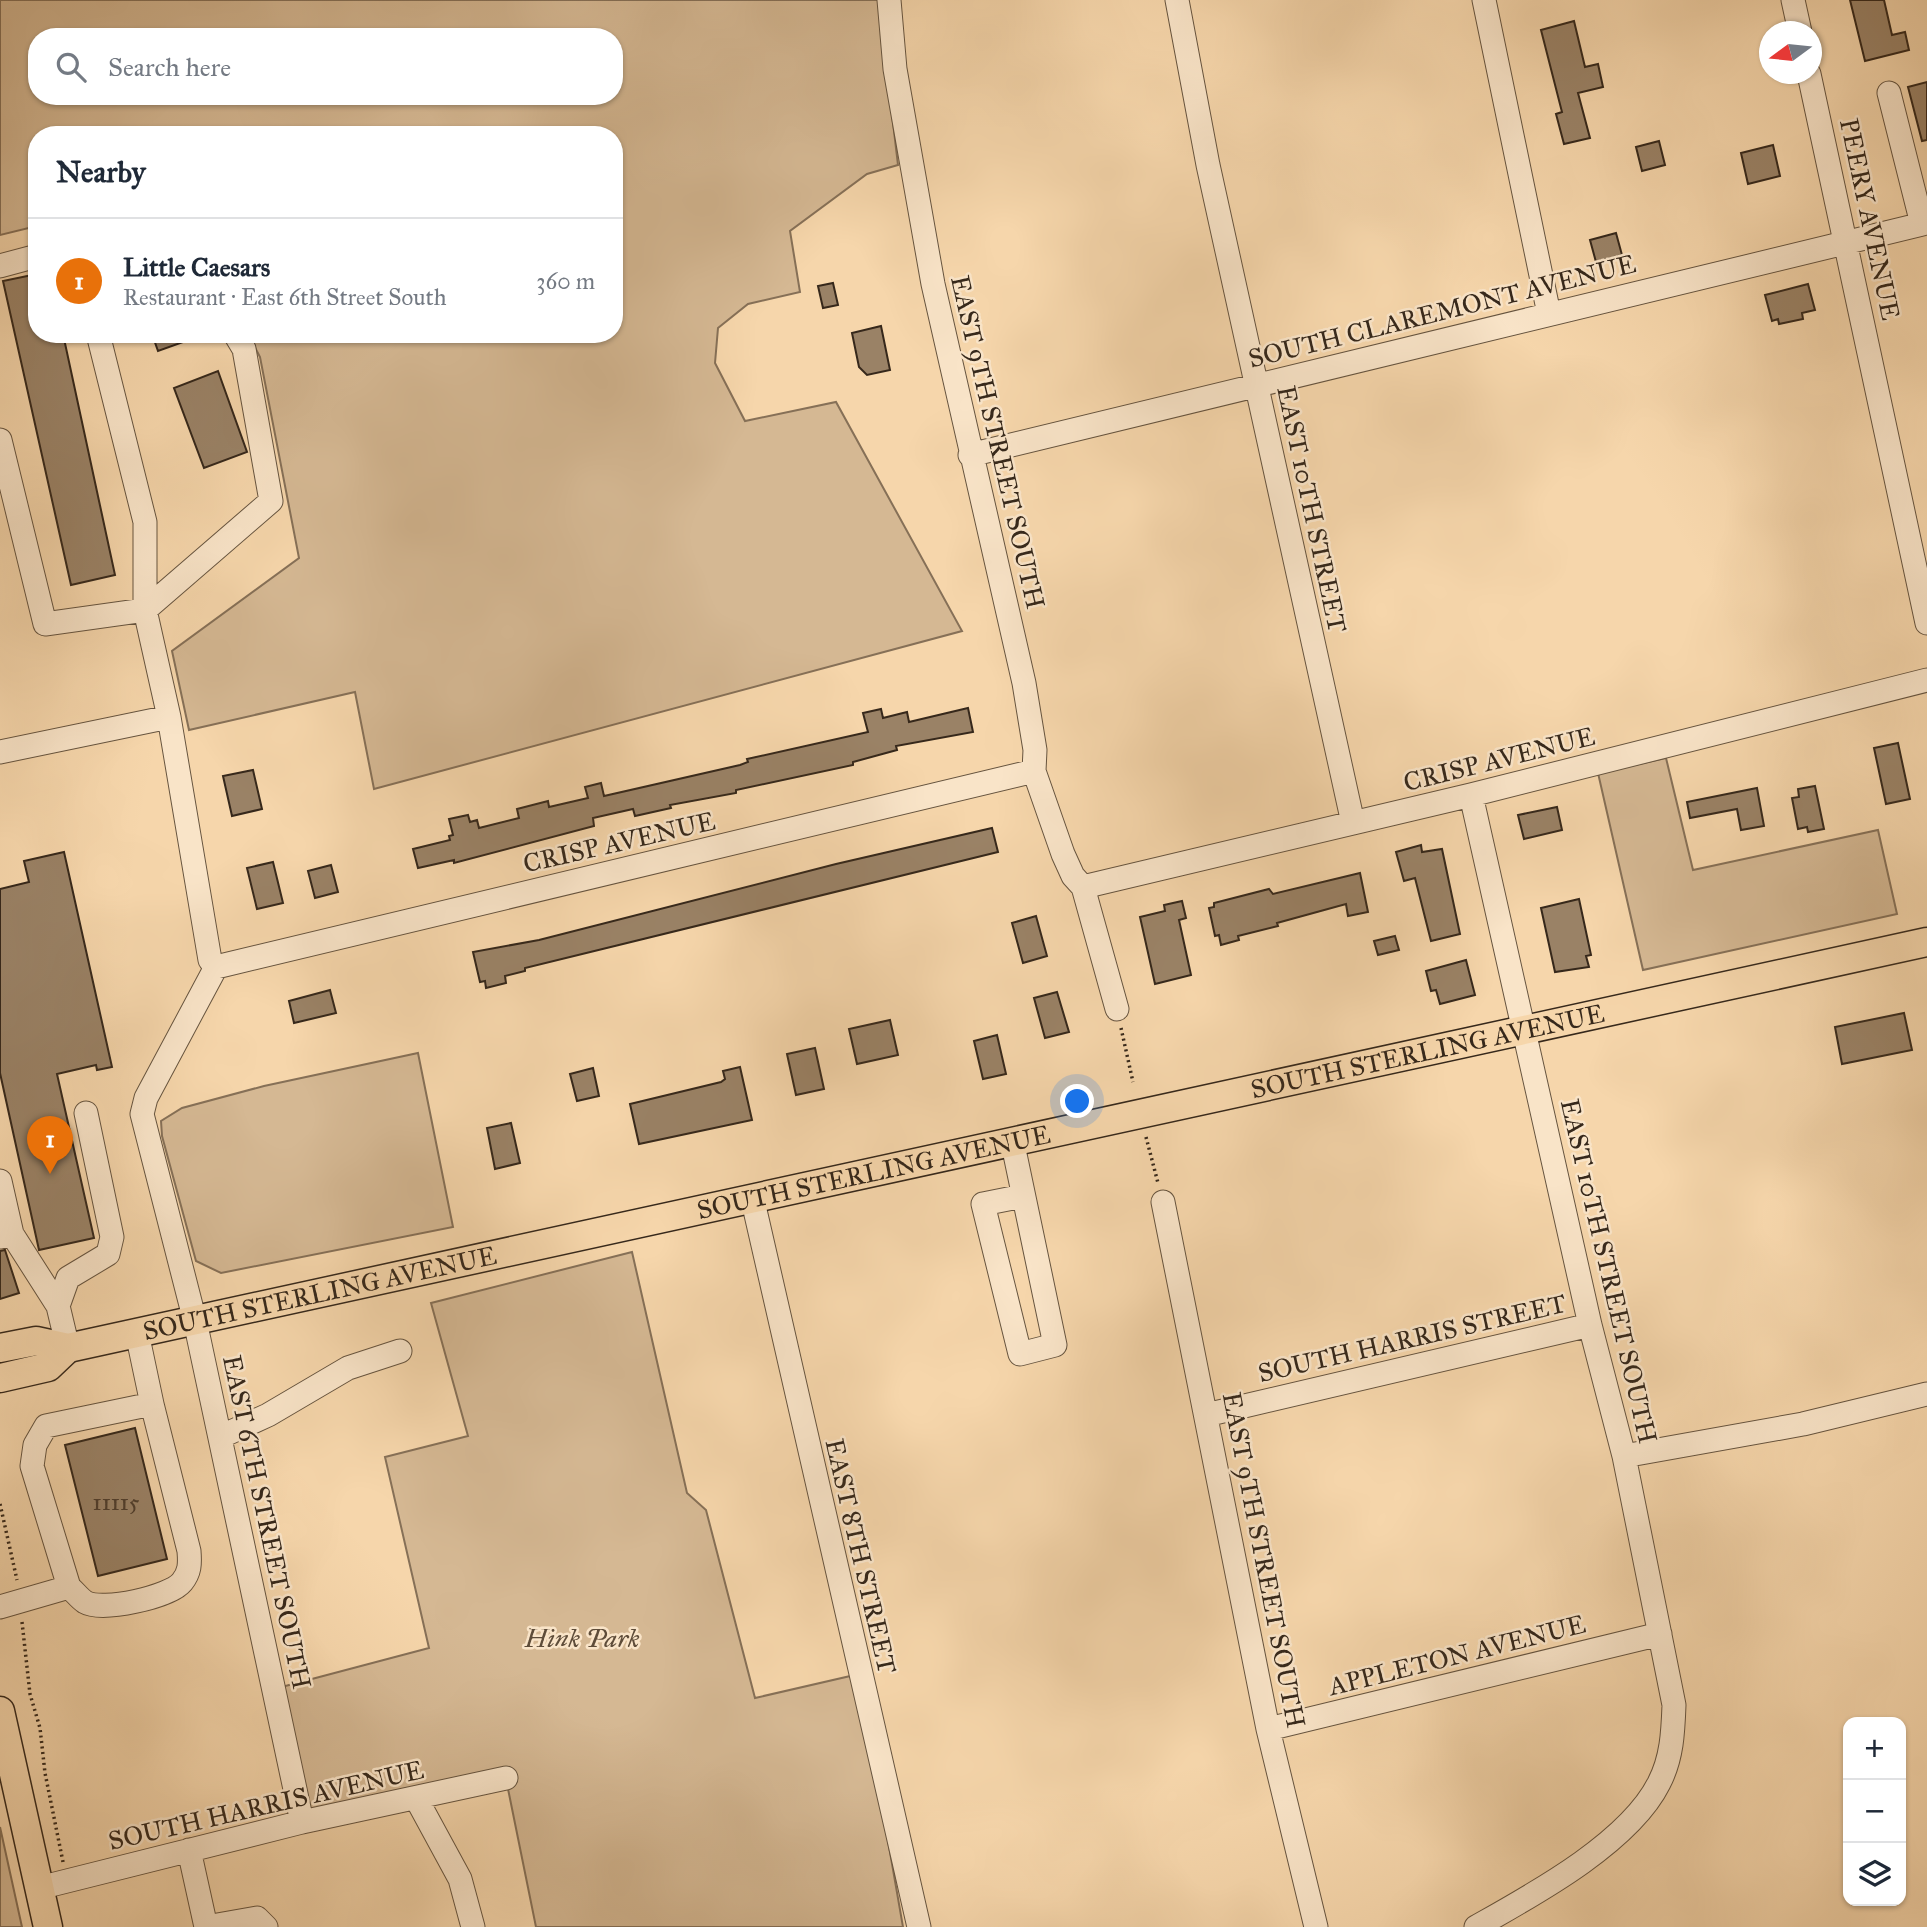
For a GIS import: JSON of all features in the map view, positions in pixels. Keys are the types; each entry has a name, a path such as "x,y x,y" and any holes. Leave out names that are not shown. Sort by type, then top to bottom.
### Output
{"main road":[{"name":"SOUTH STERLING AVENUE","path":"8,1343 36,1340 68,1348 1927,942"},
{"name":"SOUTH STERLING AVENUE","path":"9,1376 48,1367 68,1348"},
{"path":"0,1398 9,1376"},
{"path":"1,1717 48,1927"}],"street":[{"name":"EAST 9TH STREET SOUTH","path":"889,0 895,69 933,284 1024,683 1035,750 1034,771 1063,854 1073,876 1083,887 1117,1009"},
{"name":"EAST 10TH STREET","path":"1177,0 1208,164 1353,823"},
{"path":"1484,0 1549,314"},
{"path":"1793,0 1798,21"},
{"name":"PEERY AVENUE","path":"1811,84 1927,623"},
{"path":"1889,93 1918,170 1924,223"},
{"name":"SOUTH CLAREMONT AVENUE","path":"970,455 1924,223"},
{"path":"0,265 28,258"},
{"path":"100,343 145,522 145,610 169,717 210,960 216,967"},
{"path":"0,440 44,624 145,610 271,501 244,349 240,343"},
{"name":"CRISP AVENUE","path":"1083,887 1471,795 1927,680"},
{"path":"0,752 169,717"},
{"name":"CRISP AVENUE","path":"216,967 1034,771"},
{"name":"EAST 10TH STREET SOUTH","path":"1471,795 1590,1325 1624,1456 1674,1705 1672,1745 1659,1784 1629,1824 1548,1886 1476,1927"},
{"name":"EAST 6TH STREET SOUTH","path":"216,967 146,1098 142,1114 195,1321 302,1822"},
{"path":"58,1306 68,1278 108,1254 112,1237 86,1113"},
{"path":"1012,1140 1055,1345 1020,1354 983,1204 1023,1196"},
{"path":"0,1181 6,1236 58,1306 68,1348"},
{"name":"EAST 8TH STREET","path":"752,1197 919,1927"},
{"name":"EAST 9TH STREET SOUTH","path":"1163,1202 1268,1729 1316,1927"},
{"name":"SOUTH HARRIS STREET","path":"1206,1415 1590,1325"},
{"path":"137,1333 189,1551 190,1570 180,1584 162,1595 107,1606 86,1603 69,1587 32,1466 35,1445 46,1426 152,1404"},
{"path":"220,1437 268,1415 348,1368 400,1351"},
{"path":"1624,1456 1803,1424 1927,1394"},
{"path":"10,1604 69,1587"},
{"name":"APPLETON AVENUE","path":"1268,1729 1660,1634"},
{"name":"SOUTH HARRIS AVENUE","path":"39,1888 302,1822 506,1779"},
{"path":"416,1798 460,1879 473,1927"},
{"path":"189,1850 206,1927 257,1918 266,1927"}],"path":[{"path":"1117,1009 1133,1082"},
{"path":"1146,1136 1163,1202"},
{"path":"0,1504 10,1604 40,1728 45,1773 64,1864"}],"green space":[{"path":"0,0 884,0 882,30 898,165 867,174 790,231 800,292 748,304 718,328 715,363 745,421 836,402 962,631 374,789 355,692 189,730 172,651 299,558 260,357 253,343 623,343 623,126 28,126 28,228 0,235"},
{"path":"1666,758 1693,870 1878,830 1897,914 1643,970 1598,773"},
{"path":"418,1053 453,1227 221,1273 196,1261 162,1136 161,1121 182,1108 264,1086"},
{"name":"Hink Park","path":"632,1252 687,1493 706,1510 755,1698 859,1674 903,1927 536,1927 506,1779 302,1822 274,1689 429,1648 385,1457 468,1436 431,1303"},
{"path":"0,1827 22,1927 0,1927"}],"building":[{"path":"1850,0 1884,0 1892,35 1905,32 1909,50 1865,61"},
{"path":"1574,21 1585,67 1598,64 1603,87 1578,93 1590,138 1564,144 1556,114 1562,112 1541,30"},
{"path":"1927,82 1927,140 1922,141 1908,87"},
{"path":"1659,141 1665,165 1642,171 1636,147"},
{"path":"1773,145 1780,176 1748,184 1741,153"},
{"path":"1616,233 1622,255 1596,262 1590,240"},
{"path":"28,276 28,343 65,343 115,575 71,585 3,281"},
{"path":"833,283 838,305 823,308 818,286"},
{"path":"1808,284 1815,310 1802,313 1803,319 1779,324 1778,319 1772,321 1765,295"},
{"path":"881,326 890,370 867,375 859,367 852,333"},
{"path":"155,343 180,343 158,351"},
{"path":"218,371 247,452 204,468 174,388"},
{"path":"968,708 973,732 896,746 897,750 853,762 853,765 736,790 736,793 670,805 671,808 635,816 633,809 593,818 594,826 454,863 454,860 418,868 413,849 450,840 449,836 453,835 449,819 468,815 470,822 477,820 479,828 519,818 517,809 548,801 549,807 588,798 585,787 601,783 604,796 740,765 748,762 747,759 868,732 863,713 881,709 883,718 907,712 909,722"},
{"path":"1898,743 1910,799 1886,804 1874,748"},
{"path":"253,770 262,809 232,816 223,776"},
{"path":"1815,786 1824,829 1808,832 1807,827 1798,829 1792,798 1799,797 1798,789"},
{"path":"1757,788 1764,826 1741,830 1737,809 1690,818 1687,802"},
{"path":"1557,807 1562,830 1524,839 1518,815"},
{"path":"992,828 998,852 525,968 525,971 505,976 506,983 486,988 485,981 480,982 473,952 539,940 836,864"},
{"path":"1421,845 1422,852 1442,849 1460,934 1431,941 1415,878 1404,881 1396,852"},
{"path":"64,852 112,1067 97,1070 96,1065 57,1074 94,1238 39,1250 0,1073 0,889 29,882 24,861"},
{"path":"273,862 283,903 257,909 247,868"},
{"path":"331,865 338,892 315,898 308,871"},
{"path":"1360,873 1368,912 1348,916 1346,904 1277,923 1278,926 1238,936 1239,940 1221,945 1219,935 1215,936 1209,908 1214,907 1214,903 1269,889 1273,894"},
{"path":"1579,899 1591,955 1586,956 1589,967 1555,972 1541,908"},
{"path":"1182,901 1186,918 1179,920 1191,975 1155,984 1140,917 1165,911 1164,905"},
{"path":"1036,916 1047,956 1023,963 1012,923"},
{"path":"1395,936 1399,950 1378,955 1374,941"},
{"path":"1466,960 1475,995 1440,1004 1436,990 1431,991 1426,971"},
{"path":"330,990 336,1013 294,1023 289,1001"},
{"path":"1057,992 1069,1032 1045,1038 1034,998"},
{"path":"1904,1013 1912,1050 1842,1064 1835,1027"},
{"path":"890,1020 898,1055 857,1064 849,1029"},
{"path":"997,1035 1006,1074 983,1079 974,1041"},
{"path":"815,1048 824,1089 796,1095 787,1054"},
{"path":"740,1067 752,1120 639,1144 630,1104 721,1082 725,1079 723,1071"},
{"path":"593,1068 599,1096 577,1101 570,1074"},
{"path":"511,1123 520,1163 495,1169 487,1128"},
{"path":"5,1250 19,1293 0,1299 0,1251"},
{"path":"135,1428 167,1559 98,1576 65,1445"}],"place":[{"name":"Little Caesars","path":"50,1174"}]}
